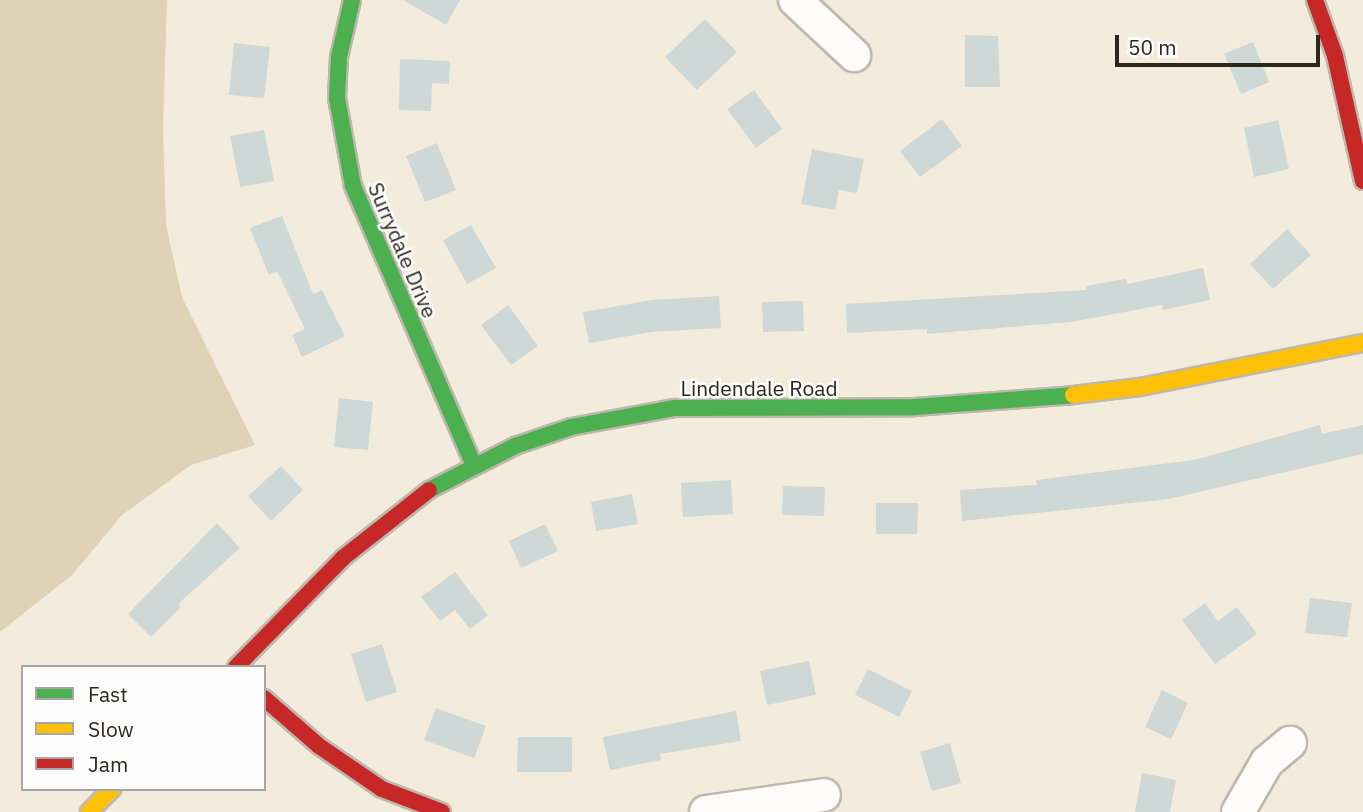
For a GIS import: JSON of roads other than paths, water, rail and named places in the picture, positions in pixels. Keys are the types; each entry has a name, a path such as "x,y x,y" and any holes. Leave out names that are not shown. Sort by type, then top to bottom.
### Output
{"street":[{"name":"Surrydale Drive","path":"352,0 340,57 337,98 353,186 474,465"},
{"path":"795,0 854,55"},
{"path":"1315,0 1335,56 1363,181"},
{"name":"Lindendale Road","path":"238,665 383,522 474,465 571,427 675,408 915,407 1050,398 1167,382 1363,343"},
{"path":"266,700 318,746 382,789 442,812"},
{"path":"1238,812 1267,762 1290,743"},
{"path":"89,812 110,791"},
{"path":"706,812 824,795"}]}
